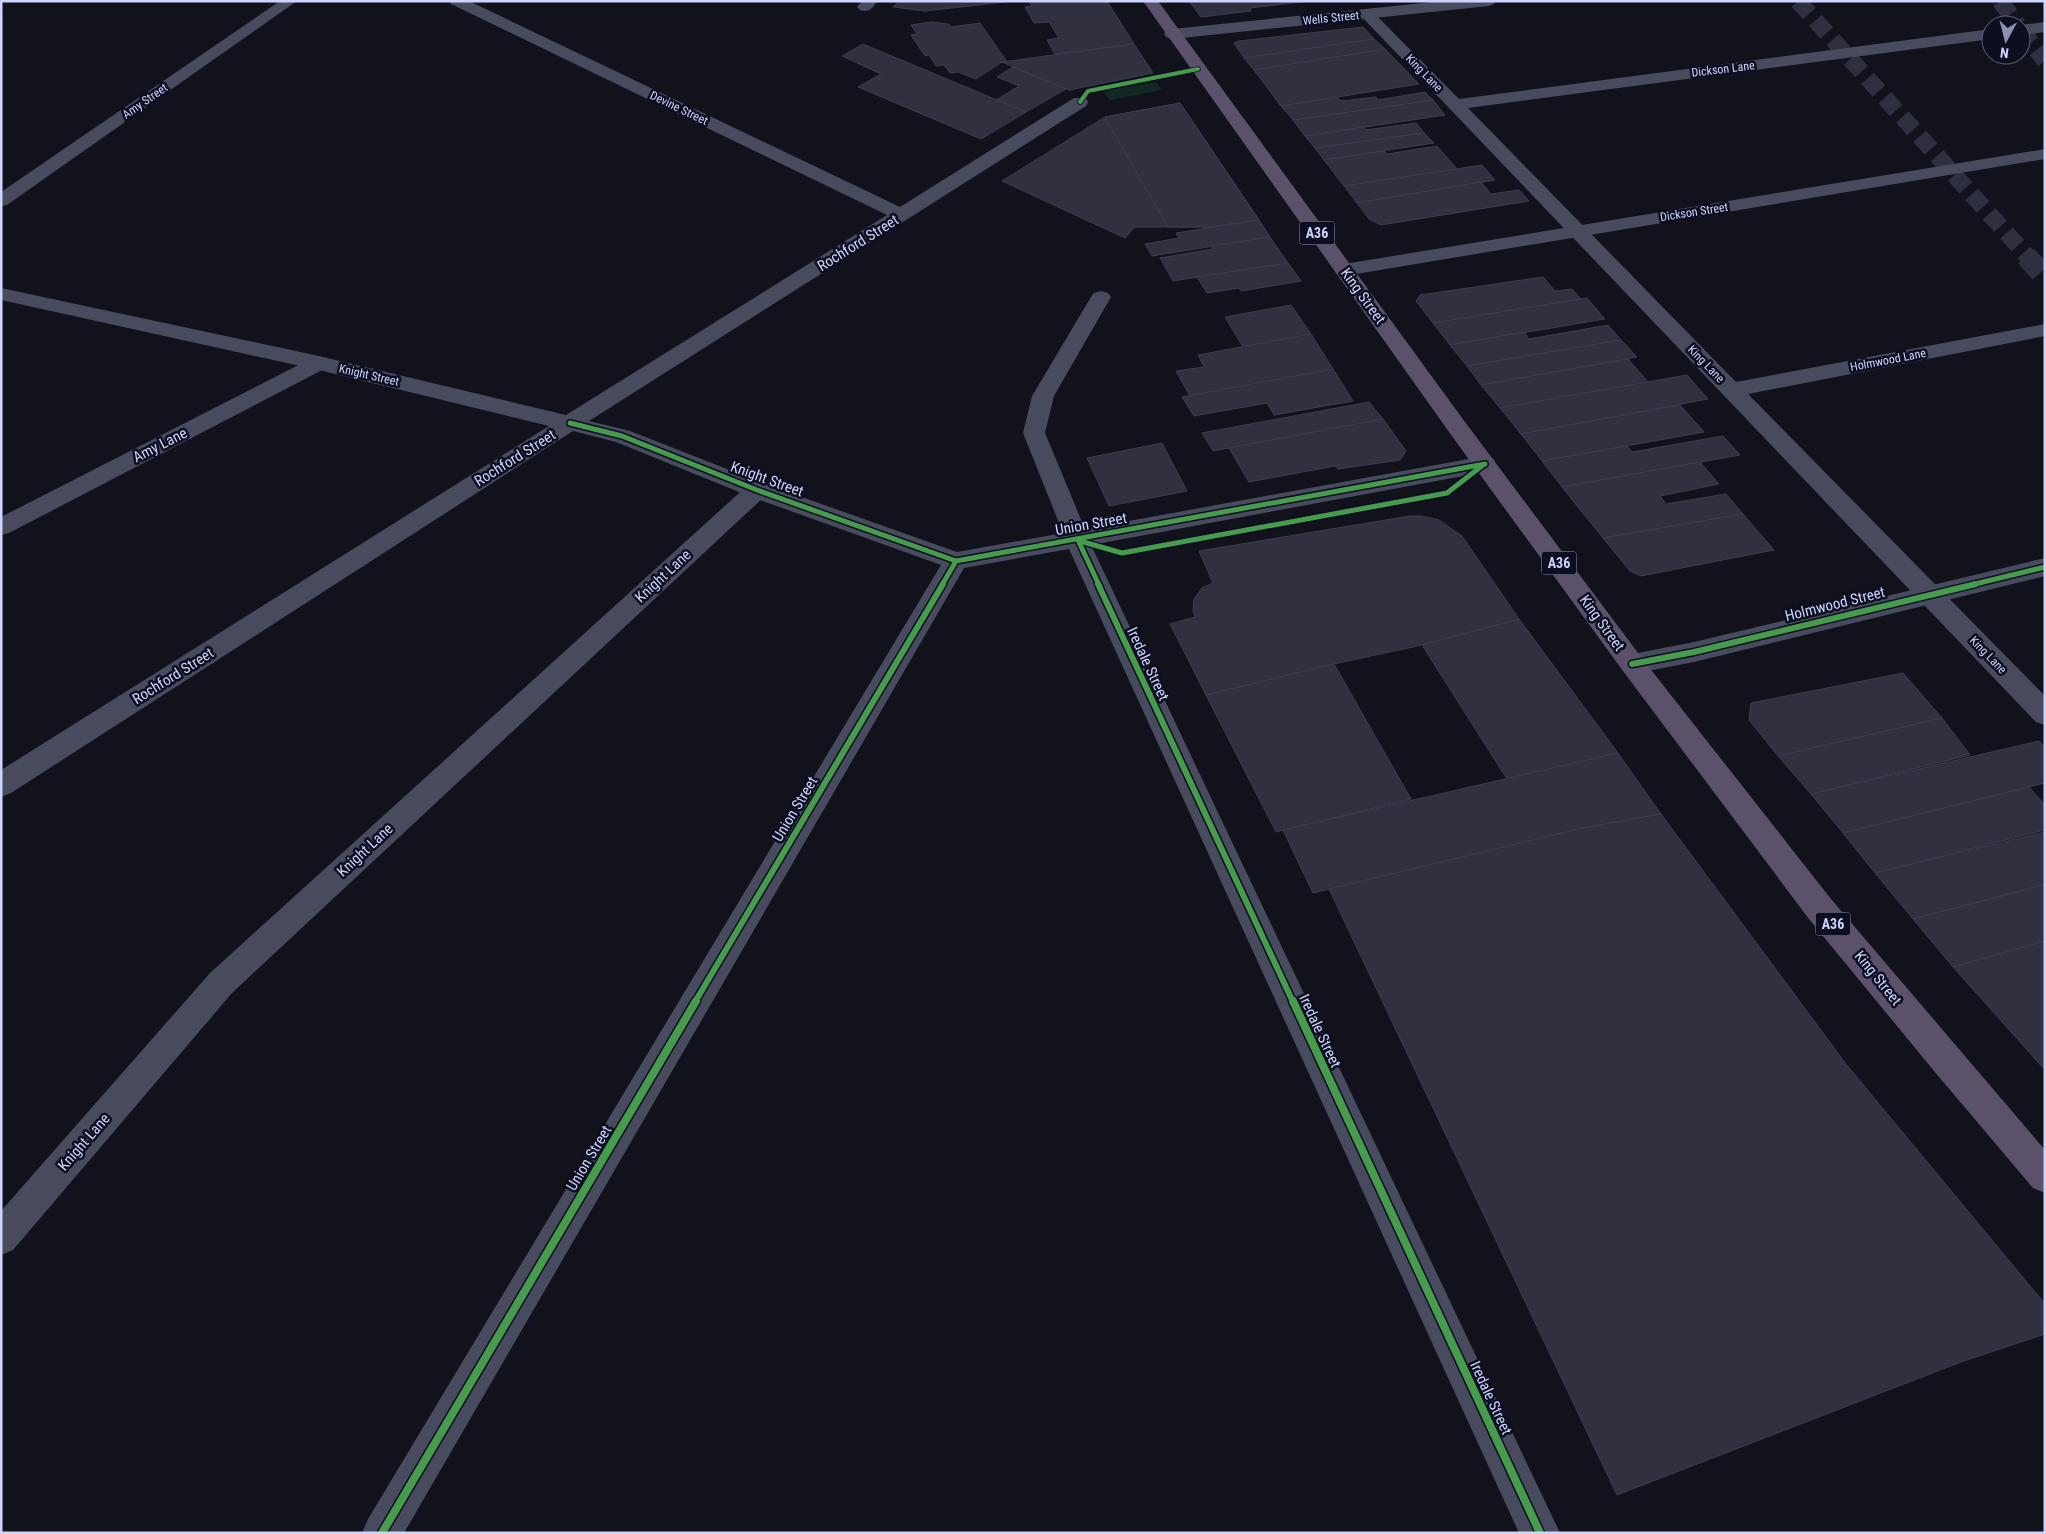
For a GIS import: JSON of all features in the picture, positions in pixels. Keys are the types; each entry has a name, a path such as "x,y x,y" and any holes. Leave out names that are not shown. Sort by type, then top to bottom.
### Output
{"highway":[{"name":"King Street","path":"1150,1 1172,34 1632,664 1820,908 1945,1060 2045,1176"}],"street":[{"name":"Amy Street","path":"1,201 290,1"},
{"name":"Devine Street","path":"456,1 902,214"},
{"name":"Wells Street","path":"1172,34 1489,1"},
{"name":"King Lane","path":"1367,14 2045,714"},
{"path":"2031,29 2045,27"},
{"name":"Dickson Lane","path":"1455,105 1981,35"},
{"name":"Rochford Street","path":"1,785 570,423 1080,102"},
{"name":"Dickson Street","path":"1344,270 2045,154"},
{"name":"Knight Street","path":"1,294 319,363 622,436 757,490 956,561"},
{"name":"Iredale Street","path":"1101,296 1043,396 1034,433 1078,540 1533,1528"},
{"name":"Holmwood Lane","path":"1731,390 2045,330"},
{"name":"Amy Lane","path":"1,527 319,363"},
{"name":"Union Street","path":"382,1533 956,561 1485,464"},
{"name":"Knight Lane","path":"1,1238 221,983 757,490"},
{"name":"Holmwood Street","path":"1632,664 1694,652 1929,594 2045,568"}],"green space":[{"path":"1156,82 1162,90 1110,100 1103,91"}],"building":[{"path":"899,1 1014,1 925,11 893,7"},
{"path":"1029,1 1107,1 1134,44 1055,54 1047,40 1059,38 1049,22 1034,23 1025,7 1032,6"},
{"path":"1189,1 1310,1 1250,8 1251,11 1201,17"},
{"path":"931,22 948,24 951,27 980,23 1007,62 1002,62 976,79 958,72 950,73 944,65 936,66 929,55 925,56 911,35 917,34 911,25"},
{"path":"1363,27 1374,39 1244,58 1234,43 1239,41"},
{"path":"1374,39 1385,49 1254,70 1244,58"},
{"path":"863,44 1026,112 981,139 858,87 881,74 842,56"},
{"path":"1134,44 1153,73 1069,90 1002,62"},
{"path":"1385,49 1419,84 1281,106 1254,70"},
{"path":"1013,67 1066,89 1026,112 996,100 1019,86 997,77"},
{"path":"1425,92 1433,100 1293,120 1281,106 1337,97 1341,101 1376,97 1378,100"},
{"path":"1433,100 1445,115 1305,136 1293,120"},
{"path":"1180,103 1259,220 1208,227 1135,227 1125,238 1002,181 1105,117"},
{"path":"1180,103 1259,220 1208,227 1168,227 1105,117"},
{"path":"1416,123 1424,133 1315,148 1305,136 1364,127 1366,130"},
{"path":"1424,133 1434,143 1324,160 1315,148"},
{"path":"1437,146 1457,169 1344,186 1324,160 1384,151 1387,154"},
{"path":"1482,165 1495,180 1357,203 1344,186"},
{"path":"1481,182 1491,194 1519,190 1529,201 1381,225 1369,219 1357,203"},
{"path":"1259,220 1270,237 1152,256 1145,244 1179,238 1176,233"},
{"path":"1270,237 1288,263 1173,281 1160,258 1213,249 1211,246"},
{"path":"1288,263 1301,281 1241,291 1239,288 1207,293 1197,277"},
{"path":"1543,277 1555,291 1572,289 1581,299 1433,323 1416,301 1420,295"},
{"path":"1587,298 1605,319 1450,345 1433,323"},
{"path":"1291,305 1311,334 1243,347 1225,317"},
{"path":"1608,325 1621,340 1467,366 1450,345 1524,332 1529,339"},
{"path":"1311,334 1333,369 1190,396 1176,371 1204,367 1198,355"},
{"path":"1621,340 1637,357 1481,385 1467,366"},
{"path":"1628,359 1648,382 1500,408 1481,385"},
{"path":"1333,369 1353,401 1274,415 1267,403 1194,416 1182,397"},
{"path":"1687,375 1708,399 1521,434 1500,408"},
{"path":"1369,402 1383,419 1213,451 1202,433"},
{"path":"1680,405 1704,432 1542,461 1521,434"},
{"path":"1383,419 1406,451 1400,460 1338,469 1335,466 1249,482 1229,448"},
{"path":"1723,436 1740,455 1562,487 1542,461 1627,446 1632,452"},
{"path":"1162,443 1187,491 1109,506 1087,458"},
{"path":"1700,462 1719,484 1660,496 1666,504 1726,494 1743,514 1603,538 1562,487"},
{"path":"1743,514 1774,550 1641,576 1630,571 1603,538"},
{"path":"1410,516 1422,516 1439,520 1462,536 1519,619 1422,645 1206,695 1170,624 1195,617 1193,611 1194,599 1202,588 1213,583 1199,551"},
{"path":"1519,619 1618,753 1507,779 1422,645"},
{"path":"1334,664 1411,799 1276,832 1206,695"},
{"path":"1903,673 1942,718 1778,756 1749,720 1751,703"},
{"path":"1942,718 1970,755 1811,794 1778,756"},
{"path":"2039,741 2045,747 2045,783 1843,833 1811,794"},
{"path":"1618,753 1661,814 1583,828 1313,893 1283,830"},
{"path":"2029,787 2045,805 2045,830 1875,873 1843,833"},
{"path":"1661,814 1846,1064 2045,1304 2045,1334 1961,1362 1617,1495 1329,889 1583,828"},
{"path":"2045,832 2045,884 1913,919 1875,873"},
{"path":"2045,885 2045,941 1953,967 1913,919"},
{"path":"2045,941 2045,1070 1953,967"}],"tunnel":[{"path":"1798,1 2028,257"},
{"path":"2000,1 2010,15"},
{"path":"2031,42 2045,61"},
{"path":"2026,256 2045,277"}],"cycle path":[{"path":"1080,102 1088,91 1198,69"},
{"path":"570,423 622,436 757,490 956,561"},
{"path":"382,1533 956,561 1485,464"},
{"path":"1080,541 1122,553 1447,493 1483,465"},
{"path":"1078,540 1540,1533"},
{"path":"1632,664 1694,652 2045,567"}]}
